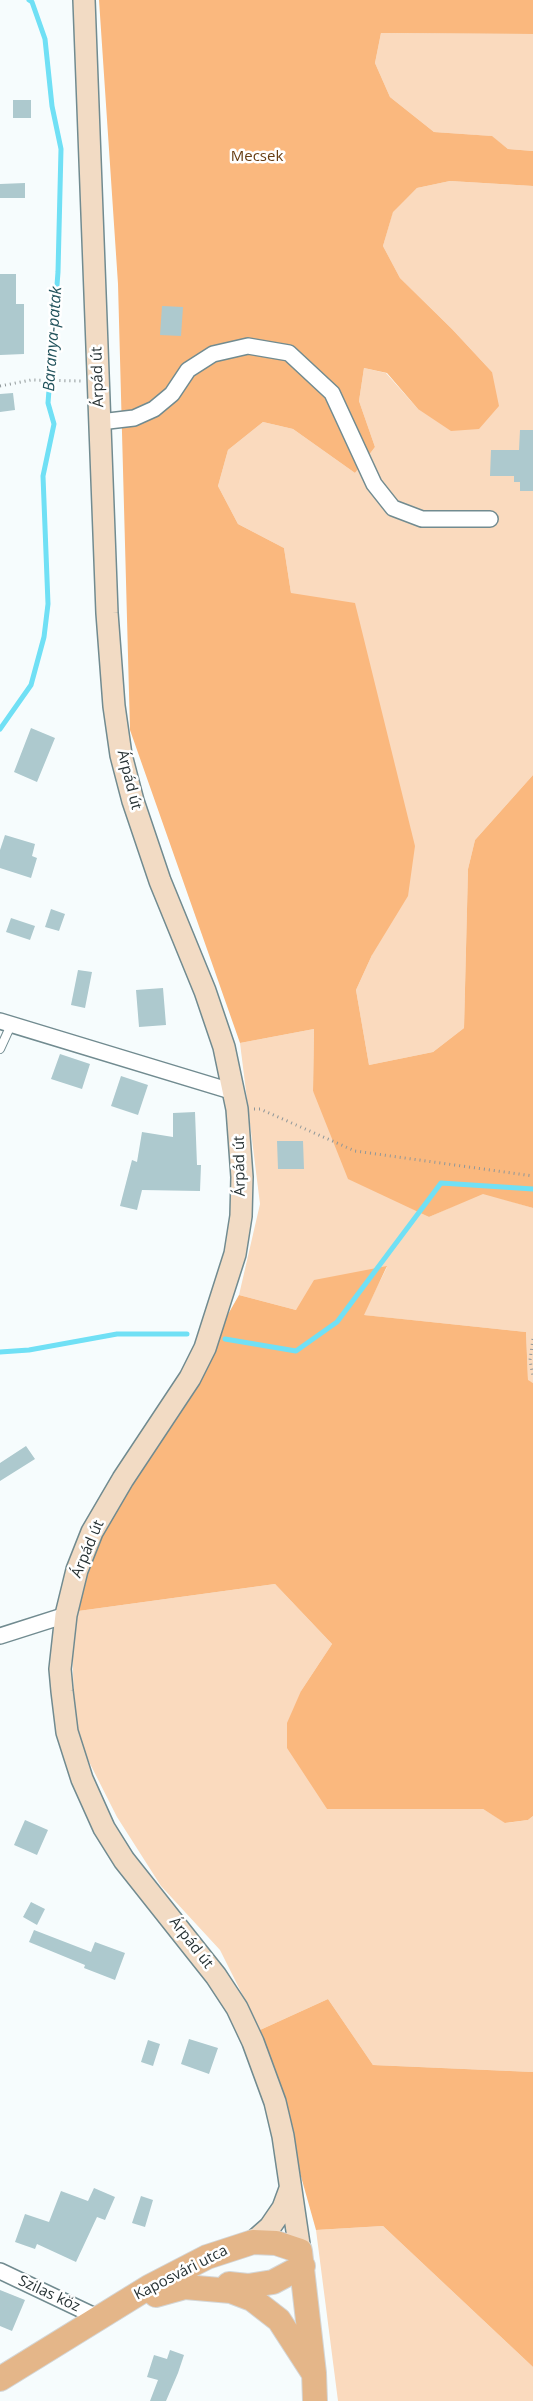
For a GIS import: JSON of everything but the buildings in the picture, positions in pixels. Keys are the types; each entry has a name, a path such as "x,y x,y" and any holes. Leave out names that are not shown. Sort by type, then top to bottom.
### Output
{"main road":[{"name":"Árpád út","path":"84,0 108,623 114,706 121,755 133,801 160,881 205,991 224,1047 235,1100 242,1150 241,1216 235,1254 225,1290 205,1348 190,1378 123,1479 92,1532 77,1570 66,1615 60,1669 62,1691 67,1732 82,1779 104,1828 124,1860 201,1956 237,2008 253,2042 274,2102 283,2136 301,2258"},
{"path":"253,2242 270,2226 283,2208 290,2189"},
{"name":"Kaposvári utca","path":"0,2379 149,2287 208,2257 253,2242 276,2244 301,2258 274,2282 259,2285 185,2287 123,2304"},
{"path":"301,2258 314,2373 314,2401"},
{"name":"Kaposvári utca","path":"185,2287 230,2291 252,2298 279,2320 314,2373"}],"street":[{"path":"100,422 134,418 154,409 172,394 188,370 213,354 248,346 288,353 332,393 374,484 394,508 422,520 490,519"},
{"path":"6,1023 235,1100"},
{"path":"0,1636 66,1615"},
{"name":"Szilas köz","path":"0,2271 99,2318"}],"lane":[{"path":"0,1049 6,1023"}],"path":[{"path":"0,386 37,380 60,381"},
{"path":"235,1100 355,1151 533,1176"},
{"path":"533,1339 530,1360 533,1376"}],"shaded area":[{"path":"381,33 533,34 533,151 508,149 491,136 434,132 390,97 375,63"},
{"path":"450,181 533,186 533,775 475,840 468,869 464,1028 433,1052 369,1065 356,990 372,955 291,593 284,548 238,524 218,486 228,450 263,422 293,429 355,473 375,447 359,401 364,368 386,373 418,409 492,372 400,278 383,246 393,211 417,188"},
{"path":"314,1029 313,1091 396,1200 429,1217 483,1193 533,1208 533,1383 528,1381 526,1332 363,1315 387,1267 296,1310 239,1295 260,1204 240,1043"},
{"path":"275,1584 332,1644 301,1691 327,1809 483,1809 506,1823 528,1820 533,1816 533,2072 373,2065 328,1999 260,2030 220,1950 161,1886 117,1817 75,1734 71,1612"},
{"path":"383,2226 533,2367 533,2401 338,2401 316,2230"}],"green space":[{"name":"Mecsek","path":"99,0 533,0 533,34 381,33 375,63 390,97 434,132 492,136 508,149 533,151 533,186 450,181 417,188 393,212 383,246 400,278 492,372 499,406 479,429 451,431 418,409 387,373 364,368 359,401 375,447 355,473 293,429 263,422 228,450 218,486 238,524 284,548 291,593 355,603 415,846 408,896 372,955 356,990 369,1065 433,1052 464,1028 468,869 475,840 533,775 533,1208 483,1194 429,1217 348,1179 313,1091 314,1029 240,1043 130,730 118,284"},
{"path":"387,1266 364,1315 526,1332 528,1380 533,1383 533,1816 528,1820 505,1823 483,1809 327,1809 287,1748 287,1723 301,1691 332,1644 275,1584 71,1612 88,1554 137,1474 239,1295 296,1310 314,1280"},
{"path":"328,1999 373,2065 533,2072 533,2367 383,2226 316,2230 260,2030"}],"waterway":[{"name":"Baranya-patak","path":"0,729 31,685 44,637 48,604 43,476 54,424 48,403 58,272 61,149 52,106 45,39 32,2 29,0"},
{"path":"225,1339 296,1351 337,1322 441,1183 533,1189"},
{"path":"0,1352 29,1350 117,1334 187,1334"}]}
